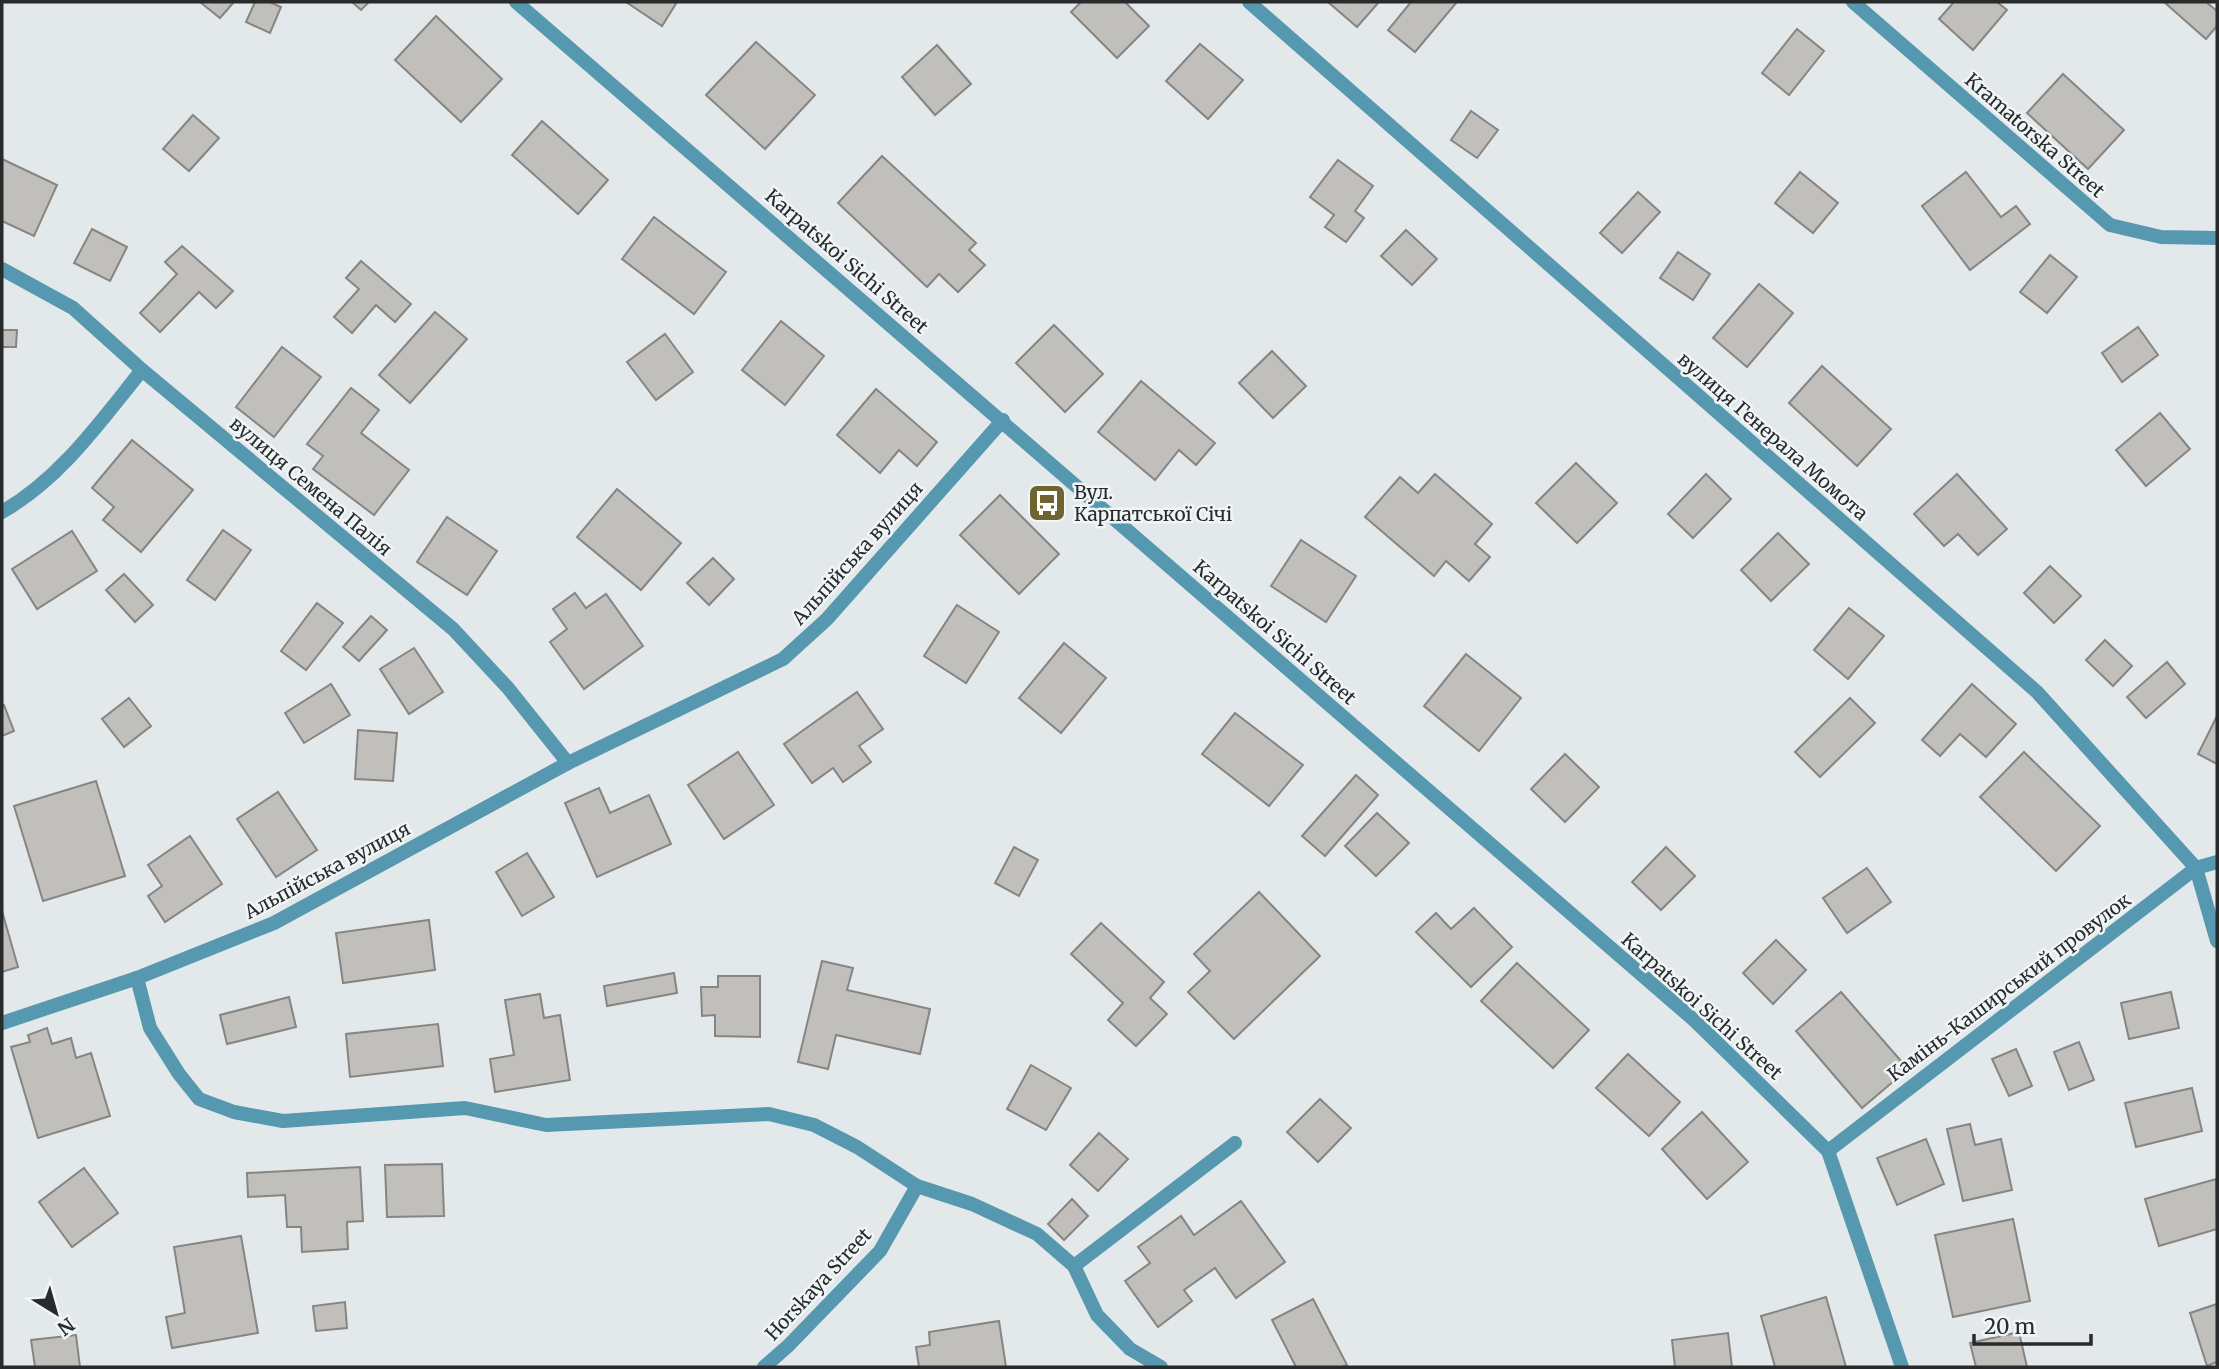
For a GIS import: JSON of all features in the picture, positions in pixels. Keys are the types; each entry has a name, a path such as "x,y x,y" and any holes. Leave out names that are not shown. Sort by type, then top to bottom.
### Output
{"street":[{"name":"Karpatskoi Sichi Street","path":"516,2 1003,420 1694,1020 1828,1150 1902,1367"},
{"name":"вулиця Генерала Момота","path":"1249,2 2037,692 2196,868 2217,941"},
{"name":"Kramatorska Street","path":"1853,2 2110,225 2161,237 2217,238"},
{"name":"вулиця Семена Палія","path":"2,269 73,308 142,370 453,629 508,688 568,763"},
{"path":"2,512 22,501 77,452 142,370"},
{"name":"Альпійська вулиця","path":"2,1023 137,978 274,923 568,763 783,659 827,620 1003,420"},
{"name":"Камінь-Каширський провулок","path":"1828,1150 2196,868 2217,862"},
{"path":"137,978 150,1028 178,1074 199,1098 234,1112 283,1121 465,1108 546,1125 769,1114 814,1125 858,1147 917,1186 972,1204 1037,1234 1074,1266 1097,1315 1130,1349 1161,1367"},
{"path":"1074,1266 1235,1143"},
{"name":"Horskaya Street","path":"764,1367 789,1346 880,1251 917,1186"}],"building":[{"path":"200,2 234,2 220,18"},
{"path":"255,2 270,2 281,7 270,33 246,22"},
{"path":"352,2 369,2 361,10"},
{"path":"626,2 677,2 662,26"},
{"path":"1081,2 1125,2 1149,26 1117,58 1071,12"},
{"path":"1328,2 1379,2 1357,27"},
{"path":"1411,2 1457,2 1415,52 1388,30"},
{"path":"1954,2 1997,2 2007,10 1973,50 1939,19"},
{"path":"2164,2 2206,2 2217,11 2217,26 2206,39"},
{"path":"436,16 502,79 461,122 395,60"},
{"path":"1797,29 1824,51 1789,95 1762,73"},
{"path":"756,42 815,95 765,149 706,95"},
{"path":"1200,44 1243,80 1208,119 1166,81"},
{"path":"937,45 971,84 935,115 902,77"},
{"path":"2063,74 2124,130 2088,169 2027,113"},
{"path":"1471,111 1498,130 1477,158 1451,140"},
{"path":"193,115 219,138 189,171 163,149"},
{"path":"542,121 608,180 578,214 512,155"},
{"path":"882,156 976,243 969,250 985,265 958,292 939,274 927,287 838,203"},
{"path":"2,159 57,185 34,236 2,221"},
{"path":"1338,160 1373,186 1355,211 1364,218 1346,242 1325,227 1334,215 1310,197"},
{"path":"1800,172 1838,203 1813,233 1775,203"},
{"path":"1966,172 2001,217 2016,206 2030,224 1970,270 1922,206"},
{"path":"1638,192 1660,212 1622,253 1600,233"},
{"path":"654,217 726,272 694,314 622,259"},
{"path":"92,229 127,247 110,281 74,263"},
{"path":"1406,230 1437,259 1412,285 1381,256"},
{"path":"182,246 233,291 216,308 199,292 160,332 140,313 177,274 165,262"},
{"path":"1678,252 1710,274 1693,300 1660,278"},
{"path":"2050,255 2077,277 2047,313 2020,292"},
{"path":"361,261 411,304 395,322 376,305 352,333 334,317 359,289 346,278"},
{"path":"1759,284 1793,313 1747,367 1713,338"},
{"path":"435,312 467,339 410,403 379,375"},
{"path":"781,321 824,356 785,405 742,370"},
{"path":"1054,325 1103,374 1065,412 1016,363"},
{"path":"2138,327 2158,355 2122,382 2102,353"},
{"path":"2,330 17,330 16,347 2,347"},
{"path":"665,334 693,372 656,400 627,362"},
{"path":"282,347 321,377 274,437 236,407"},
{"path":"1272,351 1306,386 1273,418 1239,383"},
{"path":"1822,366 1891,429 1857,466 1789,403"},
{"path":"1141,381 1215,443 1196,465 1179,450 1155,480 1098,432"},
{"path":"351,388 379,410 361,433 409,470 374,515 313,469 323,456 307,444"},
{"path":"876,389 937,442 917,466 899,450 880,473 837,435"},
{"path":"2160,413 2190,449 2146,486 2116,450"},
{"path":"132,440 193,490 141,552 103,520 114,507 92,488"},
{"path":"1576,463 1617,503 1577,543 1536,503"},
{"path":"1435,474 1492,524 1475,544 1490,557 1469,581 1446,561 1434,576 1365,517 1400,477 1418,493"},
{"path":"1706,474 1731,499 1693,538 1668,514"},
{"path":"1957,474 2007,529 1978,555 1958,534 1944,546 1914,514"},
{"path":"617,489 681,543 641,590 577,537"},
{"path":"1000,495 1059,554 1019,594 960,535"},
{"path":"447,517 497,551 467,595 417,562"},
{"path":"223,530 251,550 215,600 187,580"},
{"path":"72,531 97,571 37,609 12,569"},
{"path":"1778,533 1809,564 1771,601 1741,570"},
{"path":"1301,540 1356,576 1326,622 1271,586"},
{"path":"713,558 734,579 709,605 687,583"},
{"path":"2050,566 2081,596 2054,623 2024,593"},
{"path":"124,574 153,605 135,622 106,590"},
{"path":"575,593 586,608 606,594 643,646 584,689 550,642 567,629 553,609"},
{"path":"317,603 343,623 306,670 281,651"},
{"path":"957,605 999,632 966,683 924,656"},
{"path":"1849,608 1884,636 1848,679 1814,650"},
{"path":"371,616 387,630 359,661 343,647"},
{"path":"2105,640 2132,666 2113,686 2086,660"},
{"path":"1064,643 1106,678 1061,733 1019,698"},
{"path":"414,648 443,692 409,714 380,669"},
{"path":"1466,654 1521,698 1479,751 1424,706"},
{"path":"2167,662 2185,684 2146,718 2127,697"},
{"path":"331,684 350,715 304,743 285,713"},
{"path":"1972,684 2016,724 1986,757 1960,734 1940,756 1922,740"},
{"path":"857,692 883,729 859,746 871,762 843,782 833,768 812,783 784,744"},
{"path":"129,698 151,726 124,747 102,719"},
{"path":"1850,698 1875,723 1820,777 1795,752"},
{"path":"4,705 14,731 2,736 2,706"},
{"path":"1235,713 1303,765 1269,806 1202,754"},
{"path":"2217,716 2217,764 2198,754"},
{"path":"358,730 397,733 393,781 355,779"},
{"path":"738,752 774,805 724,839 688,785"},
{"path":"2024,752 2100,826 2056,871 1980,797"},
{"path":"1565,754 1599,787 1565,822 1531,789"},
{"path":"1356,775 1378,795 1325,856 1302,836"},
{"path":"96,781 125,876 43,901 14,806"},
{"path":"599,788 610,813 649,795 671,844 597,877 565,803"},
{"path":"278,792 317,850 276,877 237,819"},
{"path":"1377,813 1409,843 1376,876 1345,846"},
{"path":"190,836 222,884 165,922 148,896 162,886 148,865"},
{"path":"1014,847 1038,860 1019,896 995,883"},
{"path":"1666,847 1695,876 1661,910 1632,882"},
{"path":"527,853 554,897 522,916 496,872"},
{"path":"1867,868 1891,902 1847,933 1823,898"},
{"path":"1259,892 1320,956 1234,1039 1188,992 1210,971 1194,954"},
{"path":"1474,908 1512,947 1471,987 1416,932 1436,913 1451,929"},
{"path":"2,911 18,967 2,972"},
{"path":"429,920 435,970 343,983 336,933"},
{"path":"1101,923 1164,982 1150,998 1167,1014 1136,1046 1108,1020 1123,1003 1071,954"},
{"path":"1776,940 1806,970 1773,1004 1743,973"},
{"path":"822,961 853,968 847,990 930,1009 920,1054 836,1035 828,1069 798,1062"},
{"path":"1517,963 1589,1030 1553,1068 1481,1001"},
{"path":"674,973 677,993 607,1006 604,986"},
{"path":"718,976 760,976 760,1037 715,1036 715,1015 702,1016 701,987 718,987"},
{"path":"1841,992 1908,1069 1862,1108 1796,1031"},
{"path":"2171,992 2179,1028 2129,1039 2121,1003"},
{"path":"540,994 544,1018 560,1015 570,1080 495,1092 490,1059 514,1055 505,1000"},
{"path":"289,997 296,1027 227,1044 220,1015"},
{"path":"438,1024 443,1066 350,1077 346,1034"},
{"path":"47,1028 52,1044 71,1038 76,1058 91,1053 110,1116 38,1138 11,1047 30,1042 28,1035"},
{"path":"2079,1042 2094,1080 2069,1090 2054,1052"},
{"path":"2016,1049 2032,1086 2009,1096 1992,1059"},
{"path":"1628,1054 1680,1102 1649,1136 1596,1088"},
{"path":"1031,1065 1071,1088 1046,1130 1007,1109"},
{"path":"2192,1088 2202,1131 2136,1147 2125,1103"},
{"path":"1320,1099 1351,1128 1318,1162 1287,1132"},
{"path":"1702,1112 1748,1162 1707,1199 1662,1149"},
{"path":"1970,1124 1975,1145 2001,1139 2012,1190 1963,1201 1947,1129"},
{"path":"1099,1133 1128,1159 1098,1191 1070,1165"},
{"path":"1926,1139 1944,1184 1897,1205 1877,1158"},
{"path":"442,1164 444,1216 387,1217 385,1165"},
{"path":"360,1167 363,1221 347,1222 348,1249 302,1252 301,1227 287,1227 285,1195 248,1197 247,1173"},
{"path":"84,1168 118,1213 72,1247 39,1202"},
{"path":"2216,1179 2217,1229 2159,1246 2145,1199"},
{"path":"1072,1199 1088,1216 1064,1240 1048,1224"},
{"path":"1241,1201 1285,1262 1236,1298 1215,1268 1184,1290 1192,1301 1158,1327 1125,1281 1150,1263 1138,1247 1181,1216 1194,1235"},
{"path":"2013,1219 2030,1301 1953,1317 1935,1235"},
{"path":"241,1236 258,1333 172,1348 166,1317 185,1313 174,1247"},
{"path":"1826,1297 1846,1367 1775,1367 1761,1316"},
{"path":"1313,1299 1347,1365 1296,1367 1272,1320"},
{"path":"345,1302 347,1328 316,1331 313,1306"},
{"path":"2217,1304 2217,1362 2207,1366 2190,1313"},
{"path":"999,1321 1006,1367 919,1367 916,1347 930,1345 929,1332"},
{"path":"2019,1332 2027,1367 1976,1367 1970,1343"},
{"path":"1728,1333 1732,1367 1675,1367 1672,1340"},
{"path":"76,1335 80,1367 35,1367 31,1340"}],"place":[{"name":"Вул. Карпатської Січі","path":"1047,503"}]}
